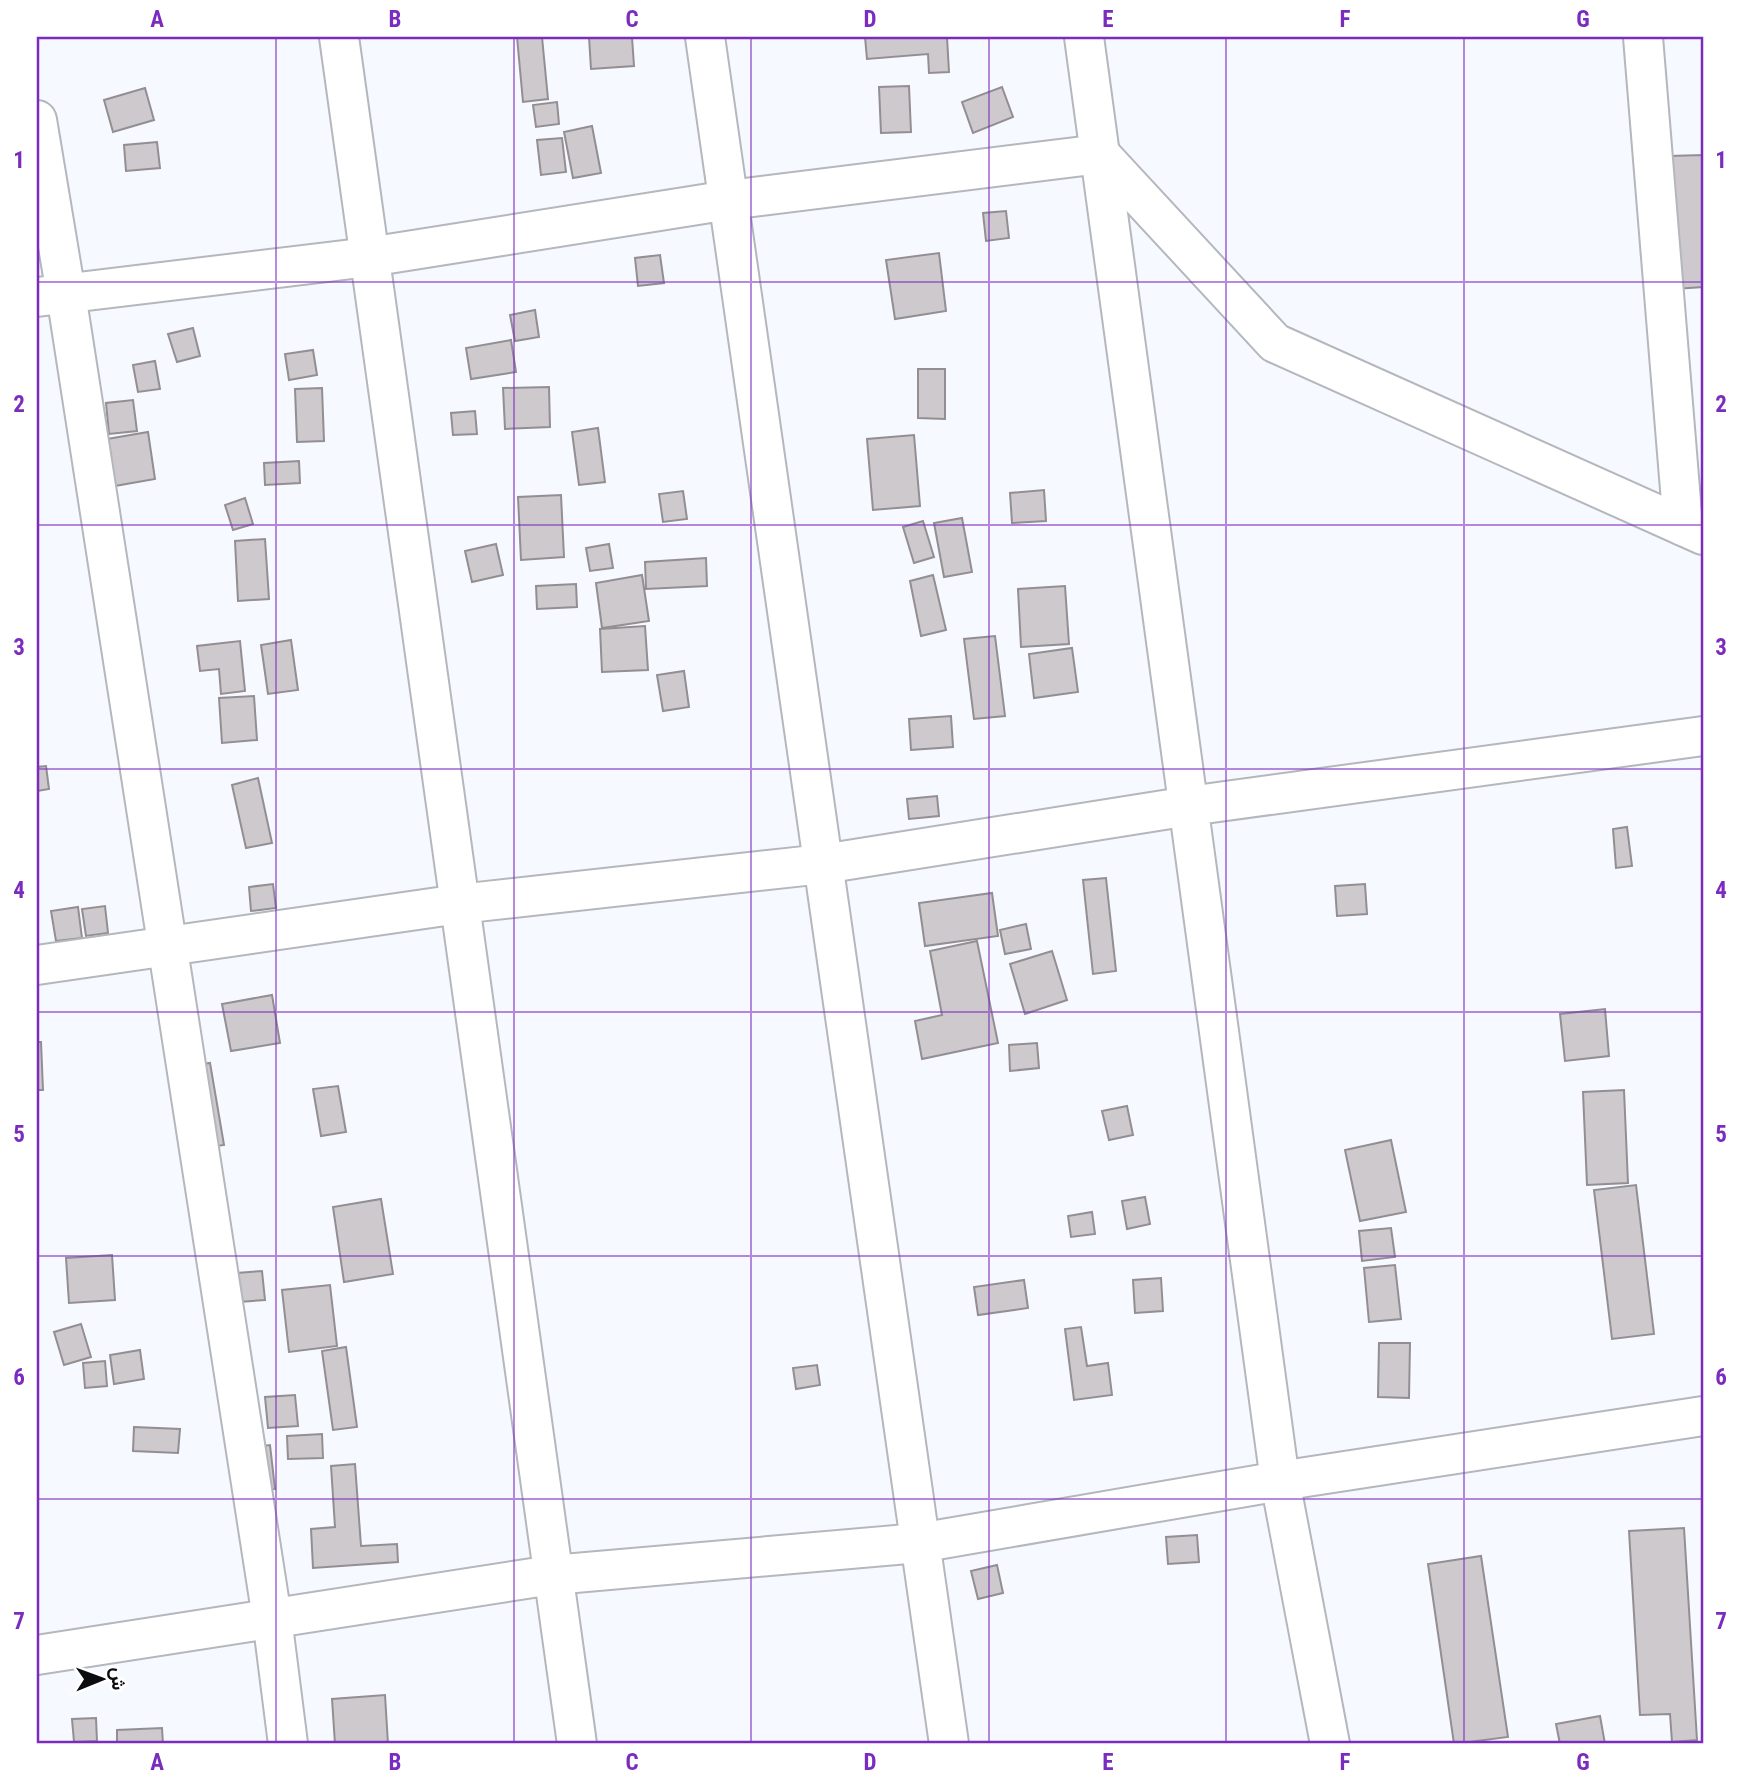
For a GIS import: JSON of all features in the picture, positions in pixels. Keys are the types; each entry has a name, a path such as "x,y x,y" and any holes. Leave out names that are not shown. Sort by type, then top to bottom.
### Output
{"street":[{"path":"339,37 577,1744"},
{"path":"705,37 949,1744"},
{"path":"1084,37 1280,1481 1330,1744"},
{"path":"1100,154 1275,343 1693,531 1643,37"},
{"path":"37,120 52,295 167,946 272,1618 288,1744"},
{"path":"52,295 369,257 729,200 1100,154"},
{"path":"37,965 459,904 823,864 1189,806 1703,736"},
{"path":"37,1655 552,1575 919,1542 1280,1481 1703,1416"}],"building":[{"path":"517,37 542,37 548,99 523,102"},
{"path":"589,37 632,37 634,66 591,69"},
{"path":"865,37 947,37 949,72 929,73 928,54 867,59"},
{"path":"909,86 911,132 881,133 879,87"},
{"path":"1002,87 1013,117 973,133 962,102"},
{"path":"145,88 154,120 113,132 104,100"},
{"path":"557,102 559,124 536,127 533,105"},
{"path":"592,126 601,173 573,178 564,132"},
{"path":"562,138 566,172 541,175 537,140"},
{"path":"157,142 160,168 126,171 124,145"},
{"path":"1703,155 1703,287 1675,289 1669,156"},
{"path":"1006,211 1009,238 986,241 983,213"},
{"path":"939,253 946,311 895,319 886,260"},
{"path":"660,255 664,283 638,286 635,258"},
{"path":"535,310 539,337 515,341 510,315"},
{"path":"193,328 200,356 177,362 168,334"},
{"path":"511,340 516,372 471,379 466,348"},
{"path":"313,350 317,375 289,380 285,354"},
{"path":"155,361 160,389 138,392 133,365"},
{"path":"918,369 945,369 945,419 918,418"},
{"path":"549,387 550,427 505,429 503,388"},
{"path":"322,388 324,441 297,442 295,389"},
{"path":"133,400 137,431 109,434 106,403"},
{"path":"475,411 477,434 453,435 451,413"},
{"path":"598,428 605,482 579,485 572,432"},
{"path":"148,432 155,479 109,487 101,440"},
{"path":"914,435 920,506 873,510 867,439"},
{"path":"299,461 300,483 265,485 264,463"},
{"path":"1044,490 1046,521 1012,523 1010,493"},
{"path":"683,491 687,519 663,522 659,494"},
{"path":"561,495 564,557 521,560 518,497"},
{"path":"245,498 253,524 233,530 225,505"},
{"path":"962,518 972,572 944,577 934,523"},
{"path":"923,521 934,557 914,563 903,527"},
{"path":"265,539 269,599 238,601 235,541"},
{"path":"496,544 503,575 472,582 465,551"},
{"path":"609,544 613,568 590,571 586,548"},
{"path":"706,558 707,586 646,589 645,562"},
{"path":"642,575 649,621 602,628 596,583"},
{"path":"933,575 946,630 921,636 910,581"},
{"path":"576,584 577,607 537,609 536,586"},
{"path":"1065,586 1069,644 1021,647 1018,589"},
{"path":"645,626 648,670 602,672 600,629"},
{"path":"995,636 1005,716 974,719 964,639"},
{"path":"291,640 298,690 268,694 261,645"},
{"path":"240,641 245,691 221,694 219,669 200,671 197,646"},
{"path":"1072,648 1078,692 1034,698 1029,654"},
{"path":"684,671 689,707 663,711 657,675"},
{"path":"254,696 257,740 222,743 219,698"},
{"path":"951,716 953,747 911,750 909,719"},
{"path":"46,766 49,789 37,791 37,767"},
{"path":"258,778 272,843 246,848 232,785"},
{"path":"937,796 939,816 909,819 907,799"},
{"path":"1627,827 1632,866 1616,868 1613,829"},
{"path":"1106,878 1116,971 1093,974 1083,880"},
{"path":"273,884 276,908 251,911 249,887"},
{"path":"1365,884 1367,914 1337,916 1335,886"},
{"path":"992,893 998,936 925,946 919,903"},
{"path":"105,906 108,933 86,936 82,909"},
{"path":"78,907 82,938 56,941 51,911"},
{"path":"1026,924 1031,949 1005,954 1000,930"},
{"path":"977,941 998,1043 922,1059 915,1021 942,1015 930,951"},
{"path":"1052,951 1067,1000 1025,1014 1010,964"},
{"path":"272,995 280,1043 231,1051 222,1004"},
{"path":"1605,1009 1609,1056 1565,1061 1560,1014"},
{"path":"37,1042 41,1042 43,1090 37,1090"},
{"path":"1037,1043 1039,1068 1010,1071 1009,1045"},
{"path":"210,1063 224,1145 203,1148 189,1066"},
{"path":"338,1086 346,1132 321,1136 313,1089"},
{"path":"1624,1090 1628,1183 1587,1185 1583,1092"},
{"path":"1127,1106 1133,1135 1109,1140 1102,1111"},
{"path":"1391,1140 1406,1212 1360,1221 1345,1150"},
{"path":"1636,1185 1654,1334 1612,1339 1594,1190"},
{"path":"1145,1197 1150,1224 1127,1229 1122,1201"},
{"path":"381,1199 393,1274 344,1282 333,1207"},
{"path":"1092,1212 1095,1234 1071,1237 1068,1216"},
{"path":"1391,1228 1395,1257 1362,1261 1359,1231"},
{"path":"112,1255 115,1300 69,1303 66,1258"},
{"path":"1395,1265 1401,1319 1369,1322 1364,1268"},
{"path":"262,1271 265,1300 225,1303 223,1274"},
{"path":"1161,1278 1163,1311 1135,1313 1133,1280"},
{"path":"1024,1280 1028,1308 978,1315 974,1287"},
{"path":"330,1285 337,1346 289,1352 282,1290"},
{"path":"81,1324 91,1357 64,1365 54,1332"},
{"path":"1081,1327 1087,1366 1108,1363 1112,1395 1074,1400 1065,1329"},
{"path":"1379,1343 1410,1343 1409,1398 1378,1397"},
{"path":"346,1347 357,1427 333,1430 322,1351"},
{"path":"140,1350 144,1379 114,1384 110,1355"},
{"path":"105,1361 107,1386 85,1388 83,1363"},
{"path":"817,1365 820,1385 796,1389 793,1368"},
{"path":"295,1395 298,1426 268,1428 265,1397"},
{"path":"134,1427 180,1429 178,1453 133,1451"},
{"path":"322,1434 323,1458 288,1459 287,1436"},
{"path":"270,1445 275,1489 251,1492 246,1448"},
{"path":"355,1464 361,1546 397,1544 398,1562 313,1568 311,1529 335,1527 331,1466"},
{"path":"1684,1528 1697,1740 1672,1742 1670,1714 1640,1715 1629,1531"},
{"path":"1197,1535 1199,1562 1168,1564 1166,1537"},
{"path":"1481,1556 1508,1737 1454,1744 1428,1564"},
{"path":"997,1565 1003,1593 978,1599 971,1571"},
{"path":"385,1695 388,1744 335,1744 332,1699"},
{"path":"1600,1716 1605,1744 1560,1744 1556,1724"},
{"path":"96,1718 97,1741 74,1742 72,1719"},
{"path":"162,1728 163,1744 117,1744 117,1730"}]}
